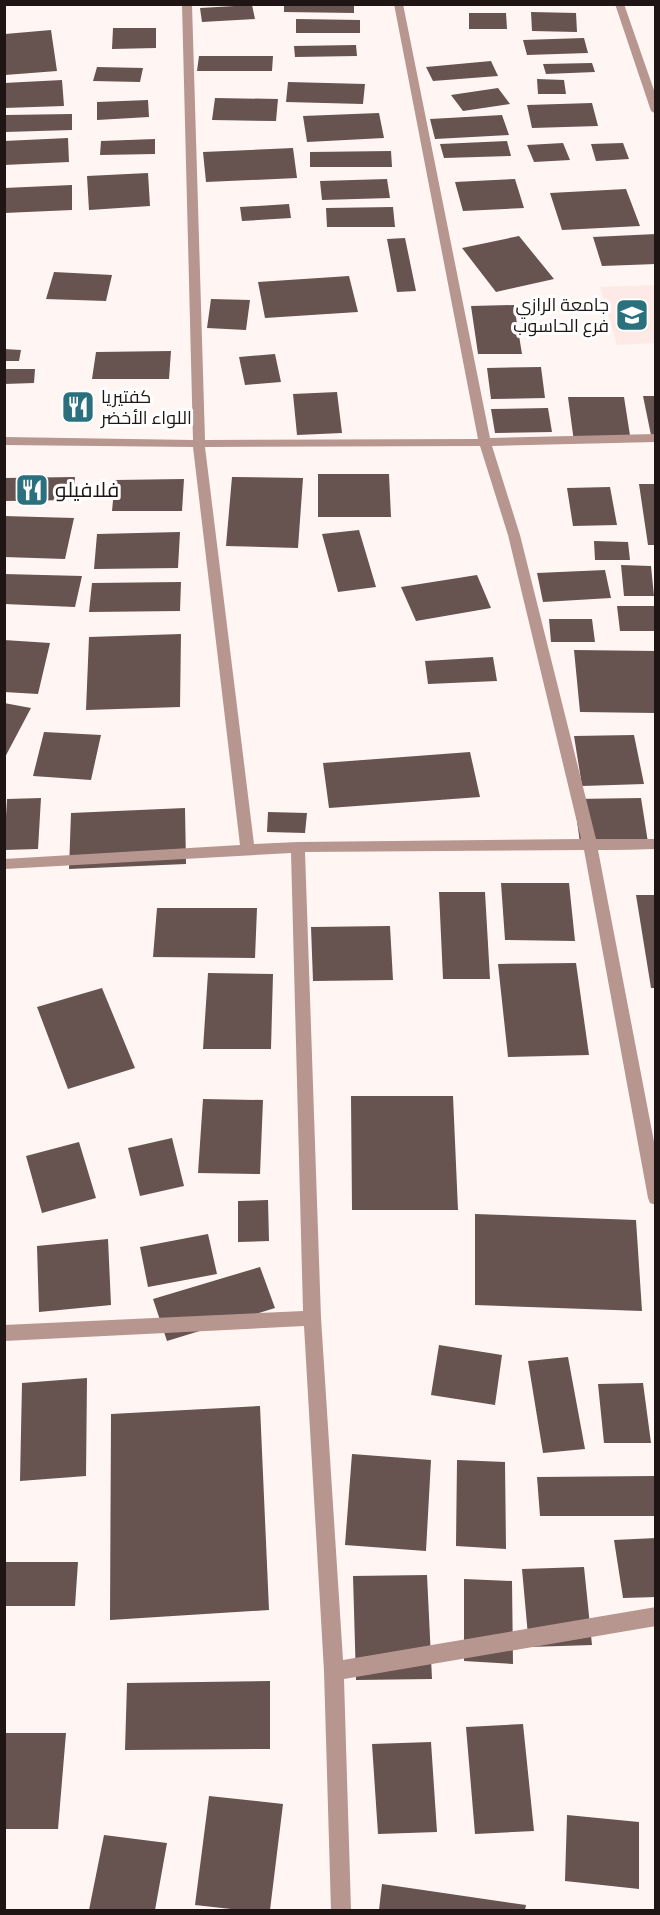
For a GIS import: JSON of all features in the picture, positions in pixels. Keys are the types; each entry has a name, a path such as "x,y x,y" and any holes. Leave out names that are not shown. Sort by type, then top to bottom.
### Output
{"street":[{"path":"188,4 199,445 248,851"},
{"path":"398,4 485,443 514,535 590,845 656,1198"},
{"path":"620,4 655,110"},
{"path":"4,441 199,445 485,443 656,438"},
{"path":"4,864 297,847 656,844"},
{"path":"297,847 312,1318 334,1671 341,1911"},
{"path":"4,1333 312,1318"},
{"path":"334,1671 656,1616"}],"shaded area":[{"name":"جامعة الرازي فرع الحاسوب","path":"655,285 655,343 617,345 600,287"}],"building":[{"path":"284,4 354,4 354,13 284,12"},
{"path":"252,5 255,19 202,22 200,8"},
{"path":"531,12 576,13 577,32 532,31"},
{"path":"469,13 506,13 507,29 469,29"},
{"path":"296,19 360,20 360,33 296,33"},
{"path":"113,28 156,28 156,48 112,49"},
{"path":"51,30 57,71 5,75 5,34"},
{"path":"584,38 588,53 527,55 523,40"},
{"path":"356,45 357,56 295,57 294,46"},
{"path":"199,56 273,56 272,71 197,71"},
{"path":"491,61 498,76 433,81 426,67"},
{"path":"592,63 595,72 546,74 543,64"},
{"path":"97,67 143,68 140,82 93,81"},
{"path":"537,79 564,80 566,94 538,94"},
{"path":"62,80 64,106 4,108 4,83"},
{"path":"288,82 365,84 363,104 286,102"},
{"path":"498,88 510,104 463,111 451,95"},
{"path":"215,98 278,99 276,121 212,120"},
{"path":"148,100 149,117 97,120 97,102"},
{"path":"592,103 598,126 532,128 527,105"},
{"path":"379,113 384,138 307,142 303,116"},
{"path":"72,114 72,130 5,132 6,115"},
{"path":"502,115 509,135 435,139 430,119"},
{"path":"68,138 69,162 4,165 4,141"},
{"path":"155,139 155,154 100,155 101,141"},
{"path":"507,141 511,156 444,158 440,144"},
{"path":"563,143 570,160 534,162 527,145"},
{"path":"623,143 629,159 596,161 591,144"},
{"path":"293,148 297,178 206,182 203,152"},
{"path":"391,151 392,167 310,167 310,152"},
{"path":"148,173 150,206 89,210 87,176"},
{"path":"387,179 390,198 322,200 320,181"},
{"path":"515,179 524,208 463,211 455,182"},
{"path":"72,185 72,210 4,213 4,188"},
{"path":"626,189 640,226 562,230 550,193"},
{"path":"289,204 291,218 242,221 240,207"},
{"path":"393,207 395,227 327,227 326,208"},
{"path":"656,234 656,264 602,266 593,237"},
{"path":"519,236 554,279 496,292 462,248"},
{"path":"405,238 416,291 397,292 387,239"},
{"path":"54,272 112,275 106,301 46,299"},
{"path":"349,276 358,312 265,318 258,282"},
{"path":"211,299 250,300 246,330 207,328"},
{"path":"514,305 522,354 478,354 471,306"},
{"path":"4,349 21,350 19,361 4,361"},
{"path":"171,351 169,379 92,379 96,352"},
{"path":"275,354 281,382 245,385 239,357"},
{"path":"541,367 545,398 491,399 487,368"},
{"path":"4,369 35,369 34,383 4,384"},
{"path":"337,392 342,433 297,435 293,394"},
{"path":"643,396 656,396 656,439 652,440"},
{"path":"568,397 624,397 631,442 574,442"},
{"path":"548,408 552,432 495,433 491,409"},
{"path":"318,474 389,474 391,517 318,517"},
{"path":"75,477 73,500 4,501 4,478"},
{"path":"232,477 303,478 298,548 226,546"},
{"path":"184,479 182,511 112,511 115,480"},
{"path":"639,484 656,484 656,545 648,545"},
{"path":"610,487 617,525 573,526 567,488"},
{"path":"4,516 74,518 65,559 4,557"},
{"path":"359,530 376,587 338,592 322,534"},
{"path":"180,532 178,568 94,569 97,534"},
{"path":"594,541 628,542 630,560 595,560"},
{"path":"621,565 651,566 654,596 624,596"},
{"path":"605,570 611,598 543,602 537,573"},
{"path":"4,574 82,576 75,607 4,604"},
{"path":"477,575 491,608 416,621 401,587"},
{"path":"181,582 180,611 89,612 92,583"},
{"path":"617,606 654,606 656,631 620,631"},
{"path":"549,619 592,619 595,642 551,642"},
{"path":"181,634 180,707 86,710 89,637"},
{"path":"4,640 50,643 38,694 4,692"},
{"path":"574,650 656,651 656,713 580,712"},
{"path":"493,657 497,681 428,684 425,661"},
{"path":"4,703 31,708 4,759"},
{"path":"44,732 101,735 91,780 33,776"},
{"path":"634,735 644,784 582,786 574,736"},
{"path":"470,752 480,797 329,808 323,763"},
{"path":"41,798 38,849 4,850 7,799"},
{"path":"641,798 649,849 581,850 574,799"},
{"path":"185,808 186,864 69,869 71,813"},
{"path":"268,812 307,813 305,833 267,832"},
{"path":"501,883 569,883 575,941 505,940"},
{"path":"439,892 485,892 490,979 443,979"},
{"path":"636,895 656,895 656,988 651,988"},
{"path":"157,908 257,908 255,958 153,957"},
{"path":"390,926 393,980 313,981 311,927"},
{"path":"576,963 589,1055 508,1057 498,964"},
{"path":"208,973 273,974 271,1049 203,1049"},
{"path":"102,988 135,1068 68,1089 37,1007"},
{"path":"351,1096 453,1096 458,1210 352,1210"},
{"path":"203,1099 263,1100 260,1174 198,1173"},
{"path":"172,1138 184,1186 140,1196 128,1148"},
{"path":"79,1142 96,1198 42,1213 26,1156"},
{"path":"268,1200 269,1241 238,1242 238,1201"},
{"path":"475,1214 636,1220 642,1311 475,1305"},
{"path":"208,1234 217,1274 148,1287 140,1247"},
{"path":"108,1239 111,1305 39,1312 37,1246"},
{"path":"260,1267 275,1308 167,1341 153,1299"},
{"path":"439,1345 502,1355 495,1405 431,1395"},
{"path":"568,1357 585,1449 543,1453 528,1361"},
{"path":"87,1378 86,1476 20,1481 22,1383"},
{"path":"643,1383 651,1443 604,1443 598,1384"},
{"path":"260,1406 269,1610 110,1620 111,1414"},
{"path":"352,1454 431,1460 426,1551 345,1545"},
{"path":"457,1460 505,1462 506,1549 456,1546"},
{"path":"655,1476 656,1516 540,1516 537,1477"},
{"path":"656,1538 656,1597 623,1598 614,1540"},
{"path":"5,1562 78,1562 75,1606 5,1606"},
{"path":"584,1567 592,1645 529,1647 522,1569"},
{"path":"427,1575 432,1679 356,1680 353,1576"},
{"path":"464,1579 512,1581 513,1664 464,1661"},
{"path":"270,1681 270,1749 125,1750 127,1683"},
{"path":"523,1724 534,1831 475,1834 466,1727"},
{"path":"4,1733 66,1733 58,1829 4,1829"},
{"path":"431,1742 437,1832 378,1834 372,1744"},
{"path":"209,1796 283,1804 270,1910 240,1910 195,1905"},
{"path":"567,1815 639,1822 639,1889 565,1881"},
{"path":"104,1835 167,1843 155,1910 89,1910"},
{"path":"382,1884 526,1905 525,1910 379,1910"}],"place":[{"name":"جامعة الرازي فرع الحاسوب","path":"632,315"},
{"name":"كفتيريا اللواء الأخضر","path":"78,407"},
{"name":"فلافيلو","path":"32,490"}]}
